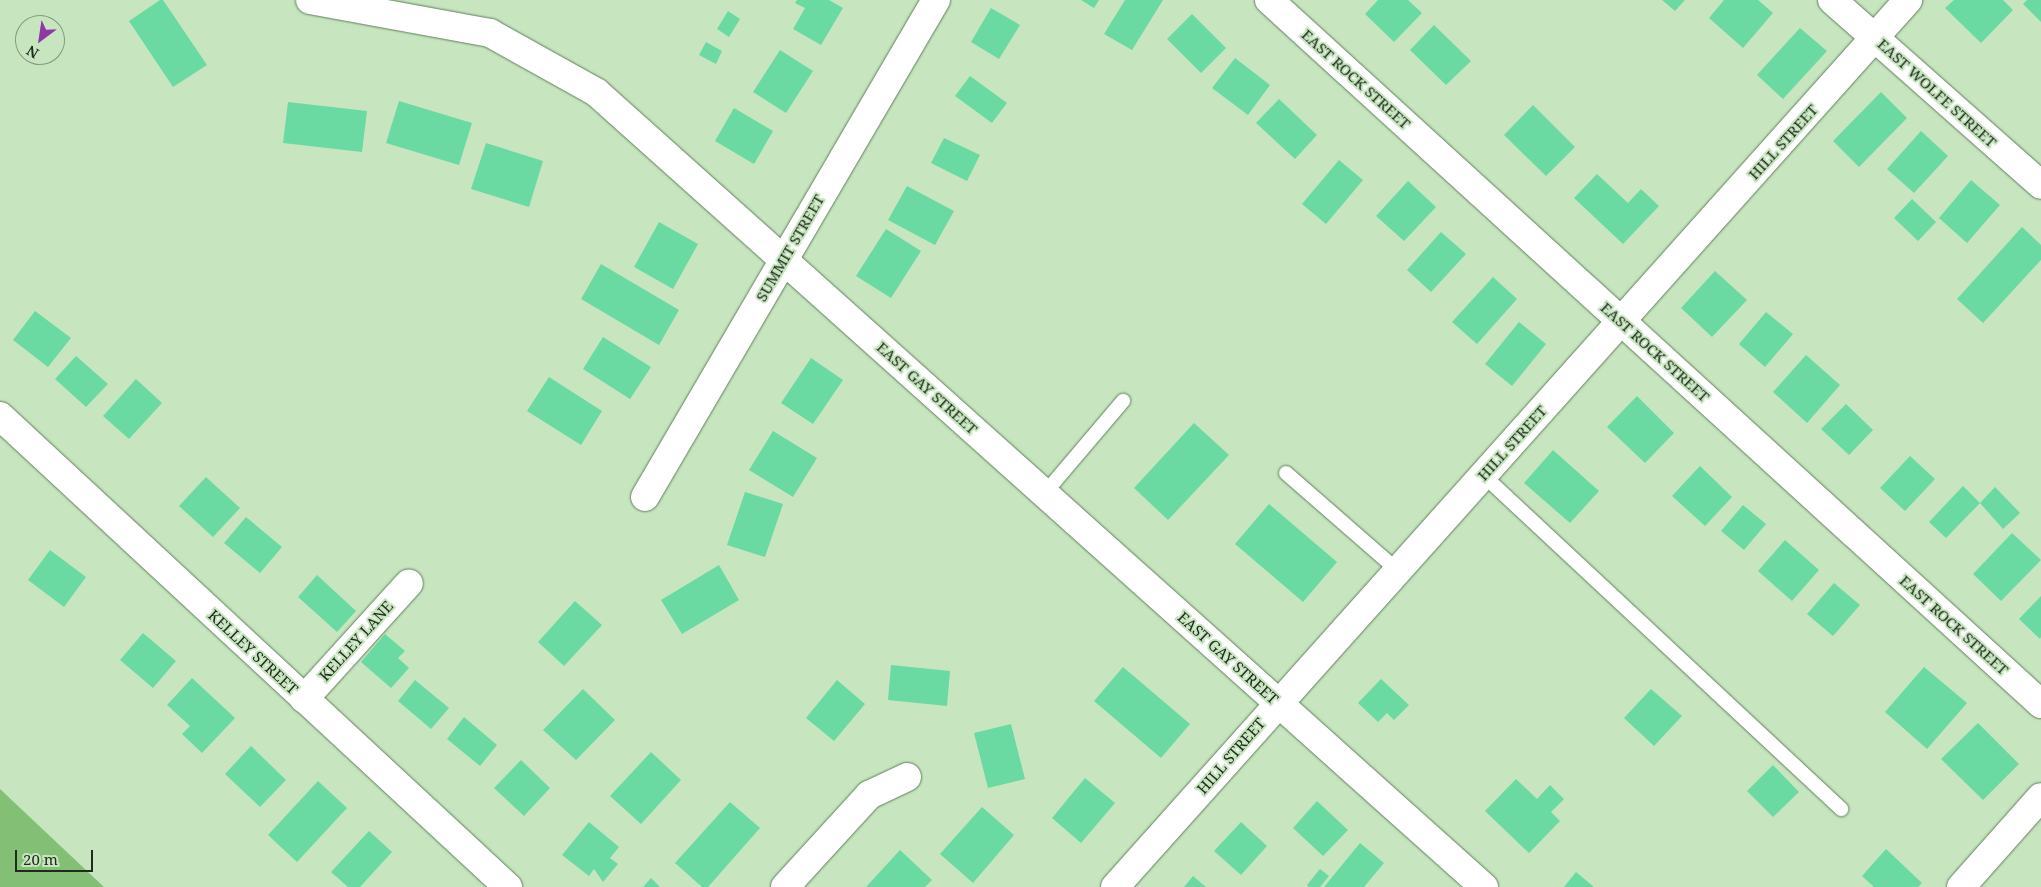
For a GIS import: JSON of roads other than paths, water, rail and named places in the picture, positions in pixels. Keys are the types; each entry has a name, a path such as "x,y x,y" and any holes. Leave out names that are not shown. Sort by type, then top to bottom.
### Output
{"street":[{"name":"EAST GAY STREET","path":"310,0 490,34 596,92 1484,887"},
{"name":"SUMMIT STREET","path":"645,497 936,0"},
{"name":"EAST ROCK STREET","path":"1270,0 2041,704"},
{"name":"EAST WOLFE STREET","path":"1832,0 2041,185"},
{"name":"HILL STREET","path":"1115,887 1908,0"},
{"name":"KELLEY STREET","path":"0,416 508,887"},
{"name":"KELLEY LANE","path":"304,699 409,582"},
{"path":"785,887 869,795 906,777"},
{"path":"1961,887 2041,797"}],"lane":[{"path":"1045,493 1123,402"},
{"path":"1286,473 1397,570"},
{"path":"1483,475 1841,809"}]}
